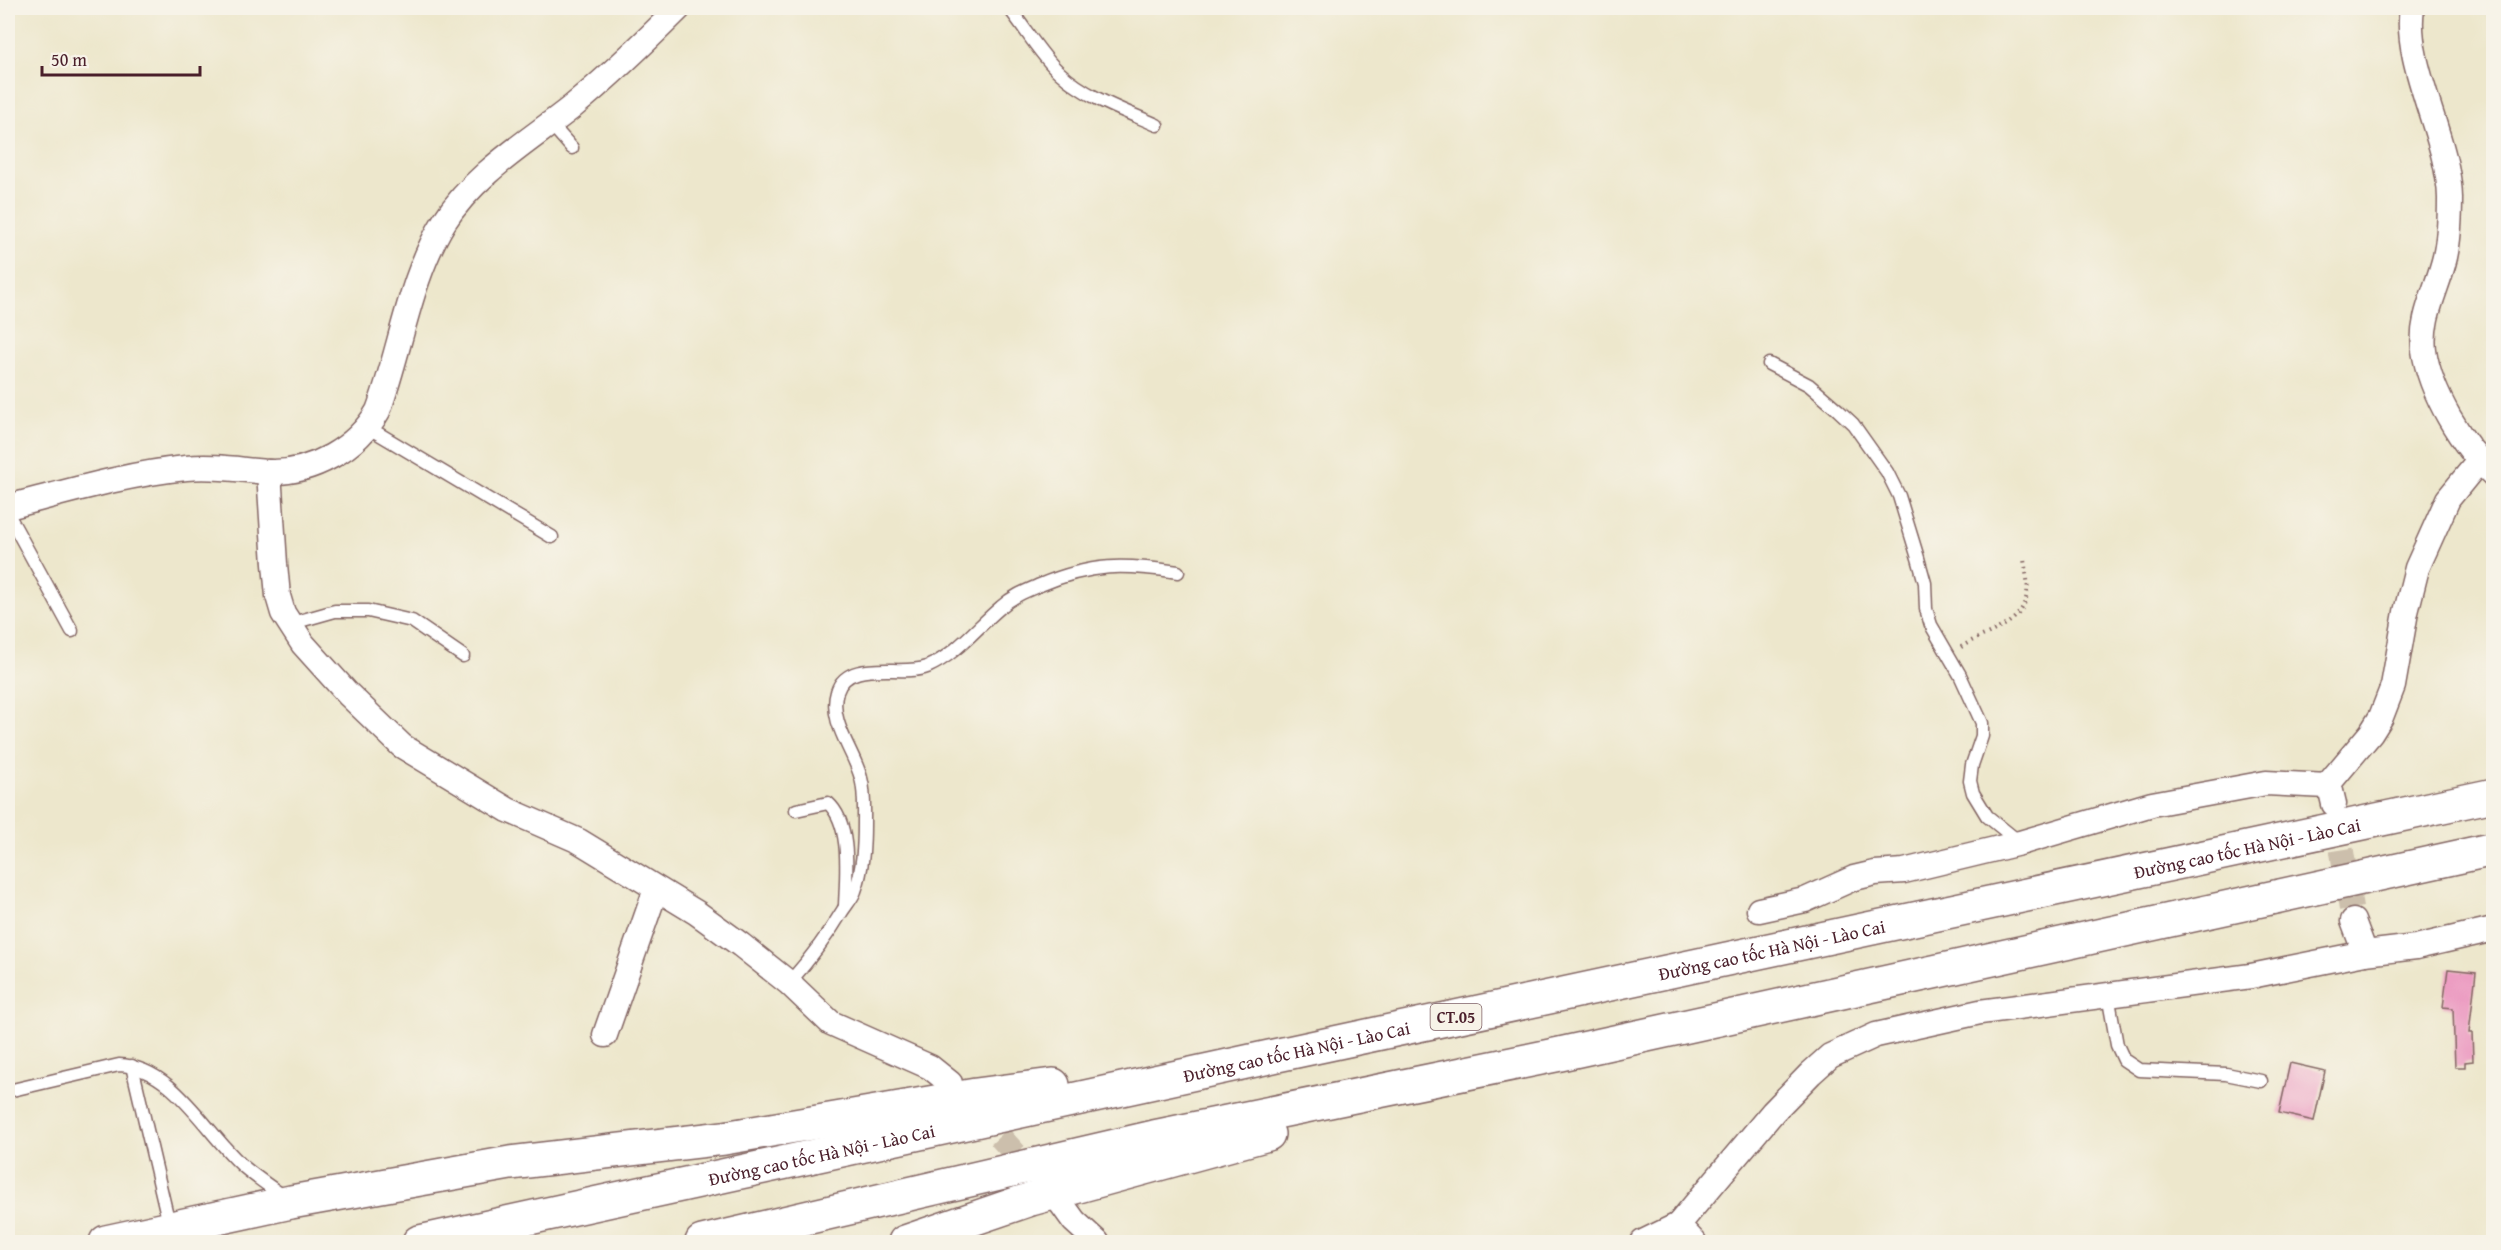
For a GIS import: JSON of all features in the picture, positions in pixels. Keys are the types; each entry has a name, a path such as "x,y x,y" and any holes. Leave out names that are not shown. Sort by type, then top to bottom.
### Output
{"highway":[{"name":"Đường cao tốc Hà Nội - Lào Cai","path":"419,1242 2493,795"},
{"path":"702,1242 1154,1137 1560,1054 2493,849"},
{"path":"905,1242 1031,1199 1560,1054"},
{"path":"106,1242 291,1202 510,1163 724,1138 976,1095 1278,1056"}],"street":[{"path":"8,507 128,477 186,468 214,466 268,472 303,468 322,461 359,438 369,428 378,411 389,382 420,275 445,221 481,179 610,75 679,8"},
{"path":"1759,910 1805,900 1854,878 1875,873 1904,871 2020,843 2152,804 2266,783 2331,795 2381,717 2393,686 2406,612 2417,568 2448,499 2486,468 2436,391 2424,351 2424,325 2445,257 2450,197 2447,173 2413,40 2412,8"},
{"path":"268,472 278,596 283,613 303,644 348,694 402,746 508,810 579,841 706,920 789,983 831,1023 930,1067 950,1083"},
{"path":"605,1035 656,889"},
{"path":"2353,921 2365,953"},
{"path":"1642,1242 1686,1234 1781,1104 1810,1072 1830,1056 1876,1035 1980,1012 2251,976 2365,953 2416,947 2493,929"},
{"path":"1061,1203 1074,1221 1097,1242"}],"lane":[{"path":"1009,8 1049,61 1073,84 1096,98 1157,125"},
{"path":"550,123 572,148"},
{"path":"1769,364 1809,385 1838,410 1852,424 1887,472 1899,496 1918,558 1925,583 1926,609 1931,625 1983,723 1980,743 1972,765 1970,781 1973,793 1987,816 2020,843"},
{"path":"369,428 552,537"},
{"path":"8,514 72,631"},
{"path":"789,983 822,945 855,893 860,873 864,849 864,801 861,779 838,721 835,702 842,682 851,675 869,670 925,668 952,652 1016,596 1060,577 1102,567 1141,567 1178,572"},
{"path":"290,624 335,611 368,610 412,621 463,656"},
{"path":"796,810 828,802 837,811 847,860 845,908"},
{"path":"2108,995 2121,1053 2124,1060 2139,1070 2226,1074 2261,1081"},
{"path":"8,1090 118,1065 132,1066 152,1074 171,1087 245,1168 291,1202"},
{"path":"132,1066 170,1228"}],"path":[{"path":"1949,658 1978,636 2015,620 2023,609 2028,592 2024,559"}],"building":[{"path":"2448,969 2476,972 2469,1033 2472,1033 2473,1061 2465,1062 2465,1067 2455,1067 2453,1008 2443,1007"},
{"path":"2290,1063 2325,1071 2314,1121 2279,1113"}],"tunnel":[{"path":"2336,814 2353,921"},
{"path":"975,1110 1037,1177"}]}
